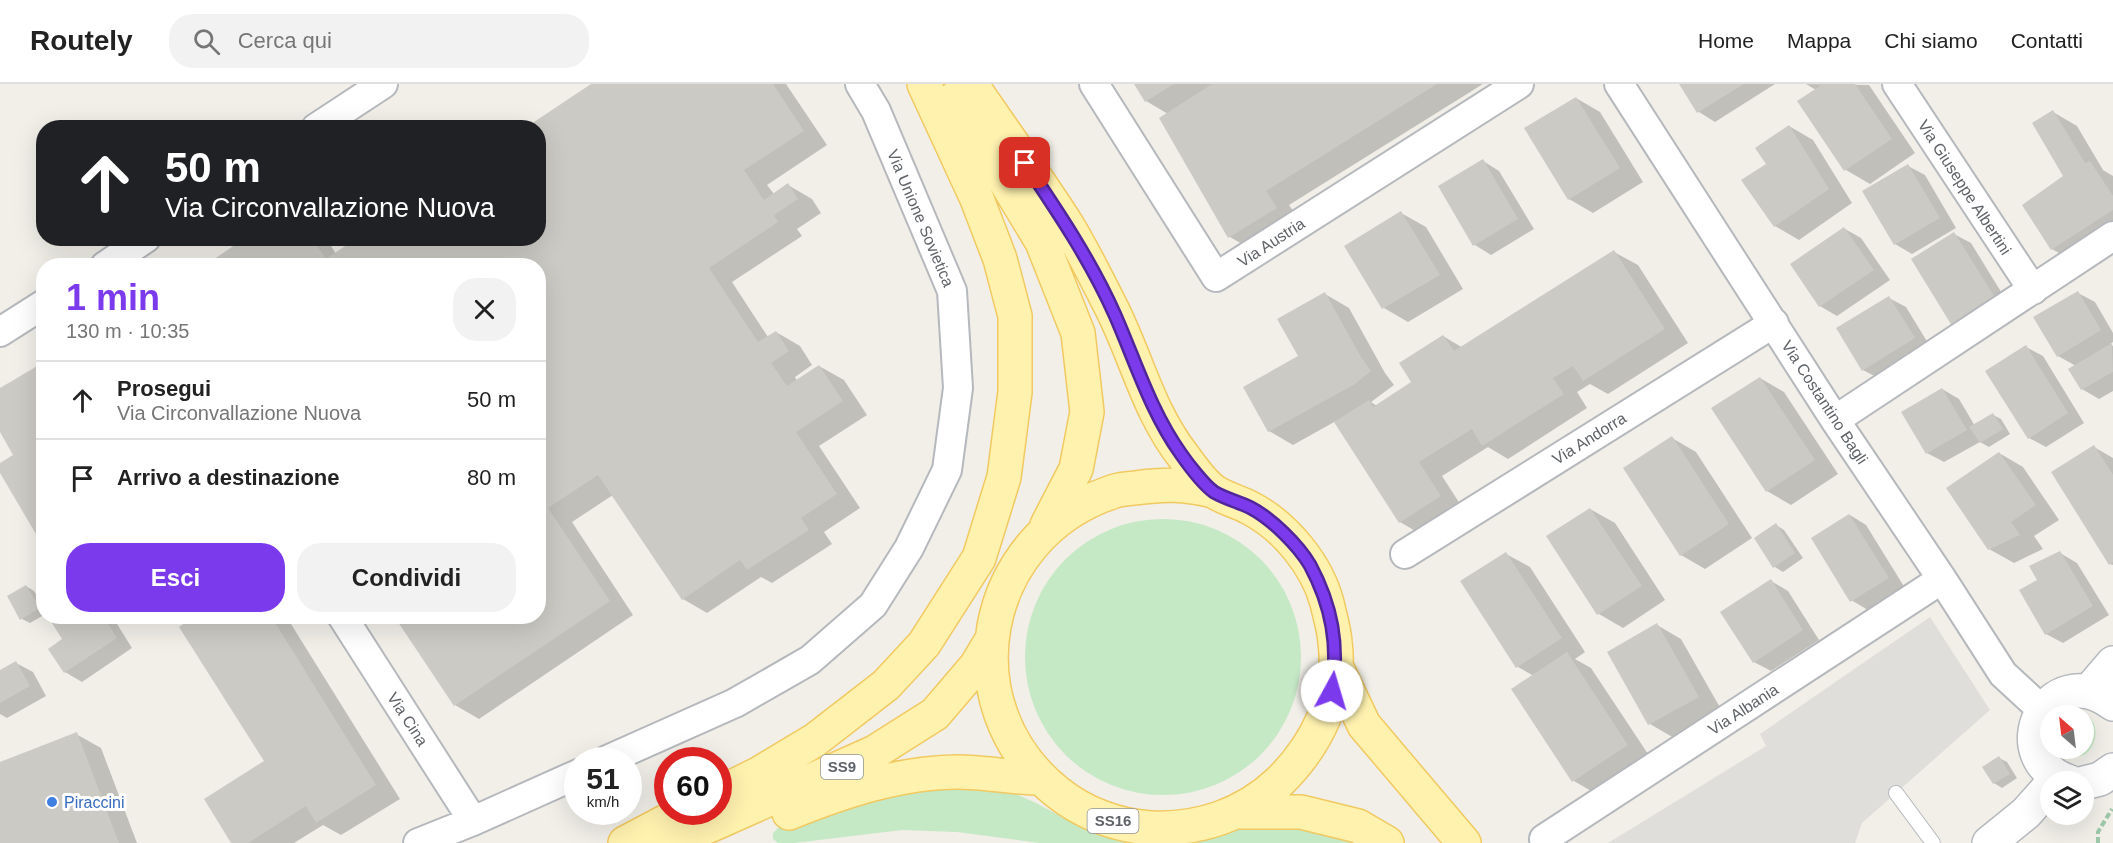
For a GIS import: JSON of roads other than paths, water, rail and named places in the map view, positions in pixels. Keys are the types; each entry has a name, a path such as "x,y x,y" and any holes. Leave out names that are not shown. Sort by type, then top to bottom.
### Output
{"main road":[{"path":"732,787 815,740 886,685 924,644 979,558 1004,477 1015,392 1015,316 999,259 977,199 924,84"},
{"name":"SS16","path":"945,84 956,98 1042,242 1078,333 1087,412 1076,469 1044,532"},
{"name":"SS16","path":"971,84 1066,222 1114,313 1149,400 1181,454 1213,491"},
{"name":"SS16","path":"1166,484 1213,491 1253,509 1282,531 1308,562 1326,598 1335,642 1336,666 1332,691 1322,725 1299,763 1264,796 1216,821 1172,829 1138,828 1105,819 1070,802 1040,778 1016,747 1000,714 991,672 991,641 998,604 1019,561 1044,532 1070,510 1114,491 1166,484"},
{"name":"SS9","path":"658,843 709,826 874,752 935,714 976,666 991,641"},
{"name":"SS16","path":"1336,666 1364,725 1464,843"},
{"name":"SS9","path":"718,843 823,799 902,777 958,772 1009,778 1040,778"},
{"name":"SS16","path":"1236,812 1301,812 1358,826 1387,843"},
{"path":"625,843 660,825"}],"street":[{"path":"328,120 383,84"},
{"name":"Via Unione Sovietica","path":"636,747 735,703 810,660 873,605 909,548 947,470 958,388 952,291 876,111 860,84"},
{"name":"Via Austria","path":"1094,84 1216,277 1519,84"},
{"name":"Via Costantino Bagli","path":"1619,84 1835,420 2003,674 2040,708"},
{"name":"Via Giuseppe Albertini","path":"1897,84 2033,290"},
{"path":"1835,420 2113,236"},
{"path":"119,258 135,246"},
{"path":"0,332 36,309"},
{"name":"Via Andorra","path":"1405,554 1774,323"},
{"name":"Via Albania","path":"1544,839 1942,579"},
{"name":"Via Cina","path":"347,624 473,821"},
{"path":"2047,705 2063,694 2101,698 2113,663"},
{"path":"2040,716 2034,734 2035,747 2040,760 2049,771"},
{"path":"2094,779 2100,779 2113,770"},
{"path":"418,843 564,780"},
{"path":"1989,843 2040,801"}],"lane":[{"path":"1896,793 1933,843"}],"place":[{"name":"Piraccini","path":"52,802"}]}
